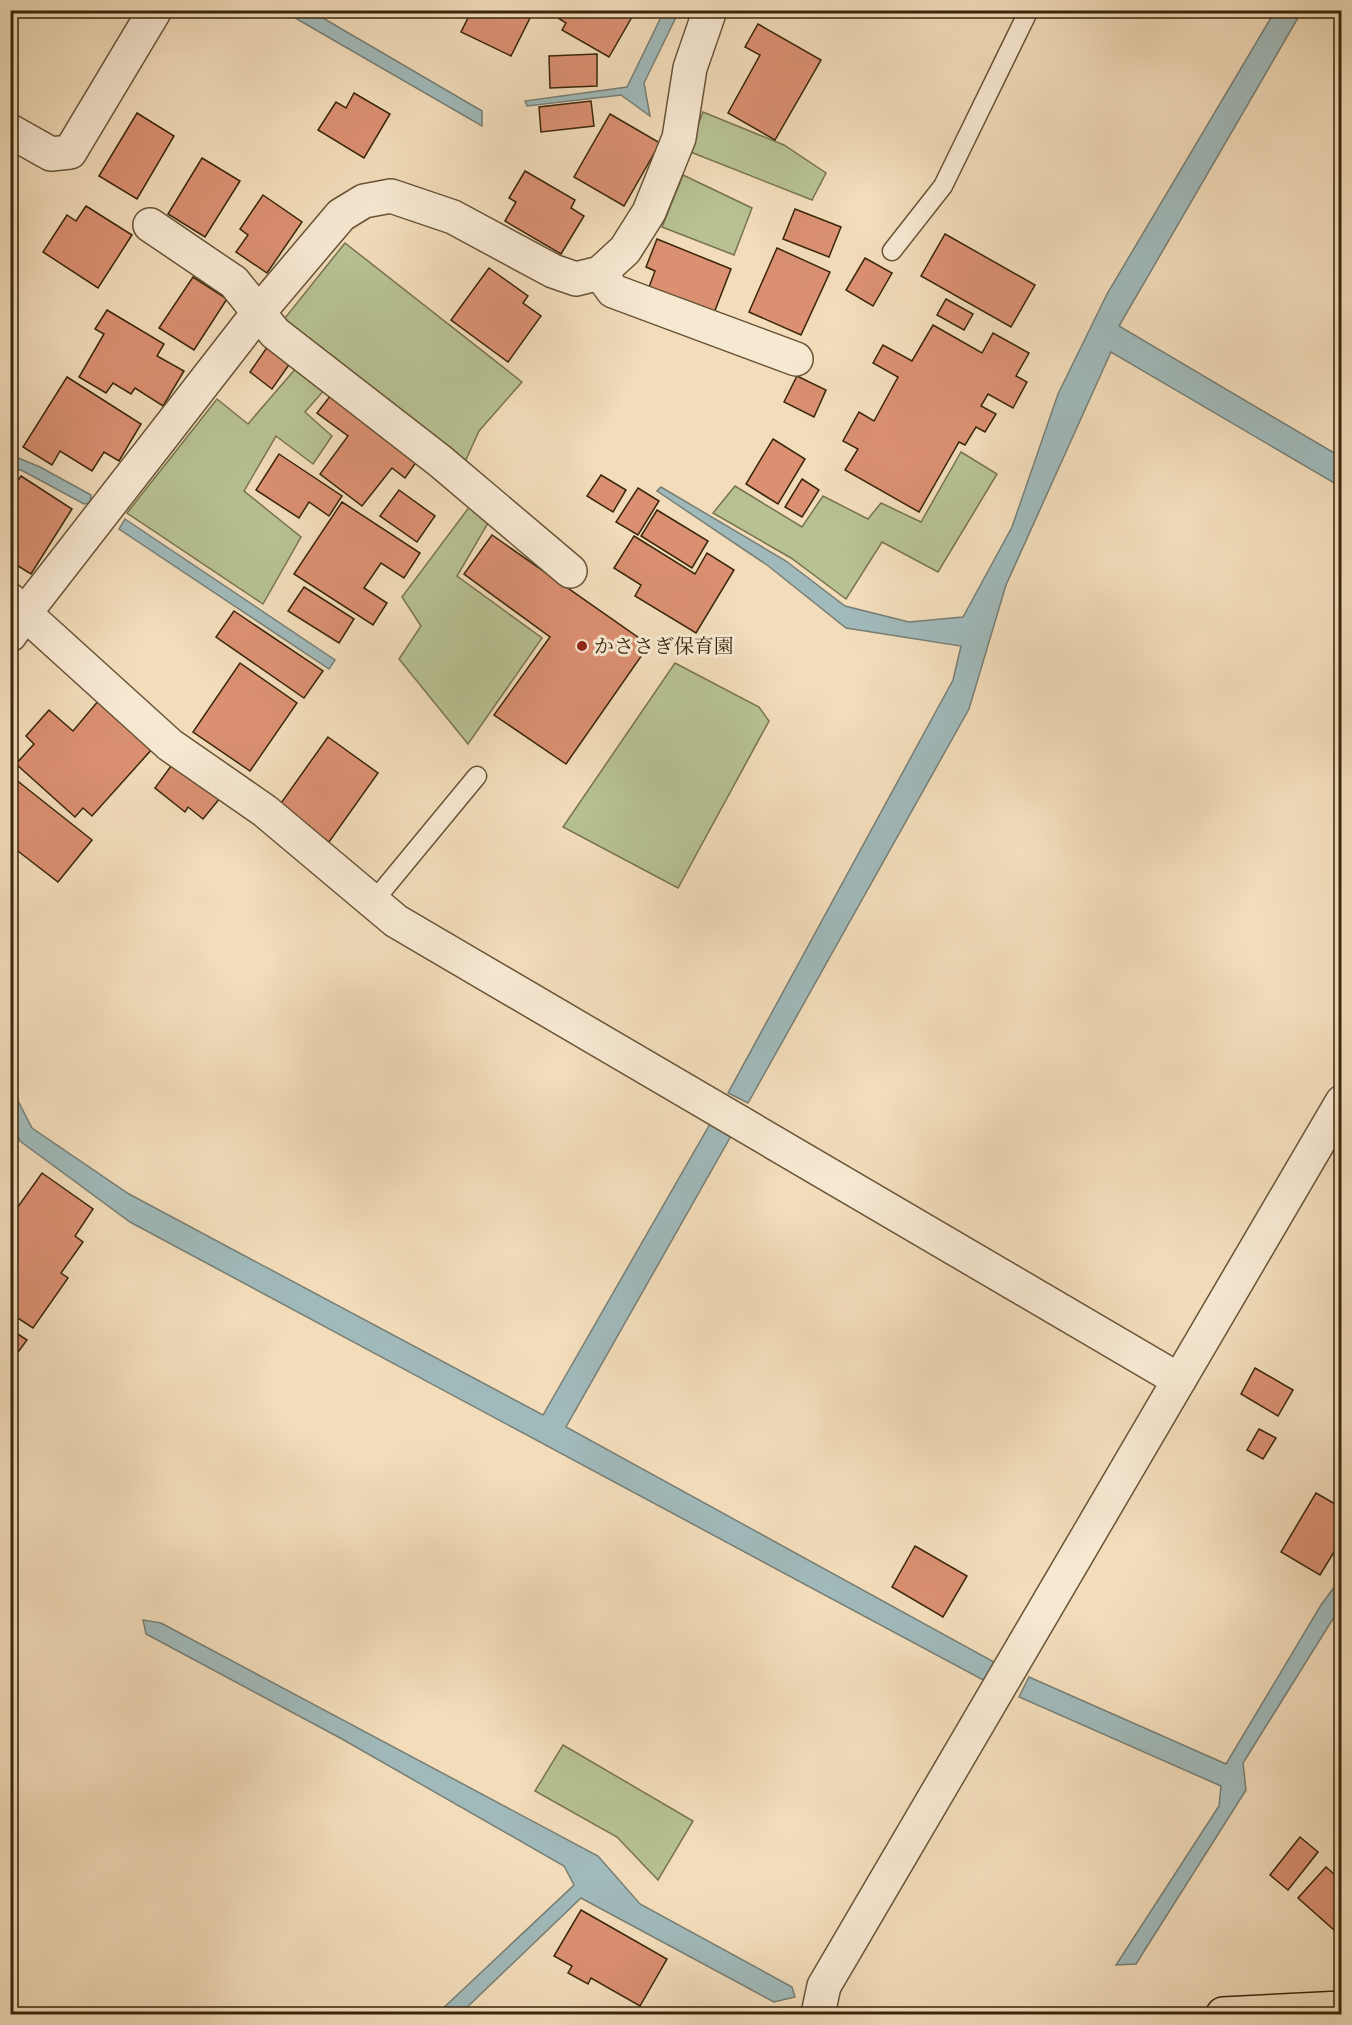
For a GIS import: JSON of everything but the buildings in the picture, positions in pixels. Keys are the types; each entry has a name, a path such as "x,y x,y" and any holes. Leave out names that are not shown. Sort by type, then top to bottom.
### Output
{"main road":[{"path":"1223,2014 1341,2008"}],"street":[{"path":"10,131 51,154 70,152 155,10"},
{"path":"710,10 690,68 679,138 649,212 625,250 600,273 576,279 553,271 453,217 391,196 364,201 341,215 258,314 16,616 170,745 265,811 396,921 1179,1380"},
{"path":"150,225 234,282 275,333 440,461 570,571"},
{"path":"600,273 614,291 796,359"},
{"path":"818,2014 824,1986 1341,1102"}],"lane":[{"path":"892,251 943,186 1029,10"},
{"path":"374,902 477,776"}],"green space":[{"path":"703,112 784,145 826,173 812,200 688,151"},
{"path":"683,175 752,208 734,255 662,227"},
{"path":"345,243 522,382 479,431 464,464 281,323"},
{"path":"297,367 326,388 305,412 332,436 313,464 276,436 244,491 301,537 263,604 127,513 217,399 248,424"},
{"path":"961,452 997,474 938,572 882,542 846,599 791,558 713,513 735,486 802,527 823,496 868,519 881,503 921,522"},
{"path":"473,502 491,518 457,576 542,638 468,744 399,659 421,626 402,597"},
{"path":"675,663 759,707 769,721 678,888 563,827"},
{"path":"563,1745 693,1821 658,1880 617,1837 535,1791"}],"water":[{"path":"283,11 311,11 482,111 482,126"},
{"path":"664,11 679,11 644,83 650,116 621,95 527,106 525,101 627,87"},
{"path":"1275,11 1302,11 1119,326 1341,457 1341,487 1111,352 1006,585 969,709 748,1103 728,1093 953,680 961,646 846,628 767,565 657,491 661,487 786,561 845,606 909,622 963,617 1012,527 1058,394 1107,294"},
{"path":"11,455 40,467 91,495 90,503 84,504 23,471 11,467"},
{"path":"125,519 335,660 329,669 119,529"},
{"path":"14,1093 32,1128 129,1194 543,1415 710,1124 731,1136 566,1427 994,1662 985,1681 130,1222 20,1141 11,1112"},
{"path":"1341,1578 1341,1606 1243,1763 1246,1790 1136,1964 1116,1965 1219,1806 1221,1786 1019,1697 1029,1677 1226,1764 1321,1605"},
{"path":"143,1620 161,1623 598,1856 640,1904 792,1987 795,1997 774,2002 581,1898 460,2014 437,2014 574,1885 564,1866 342,1739 146,1634"}],"place":[{"name":"かささぎ保育園","path":"582,646"}]}
